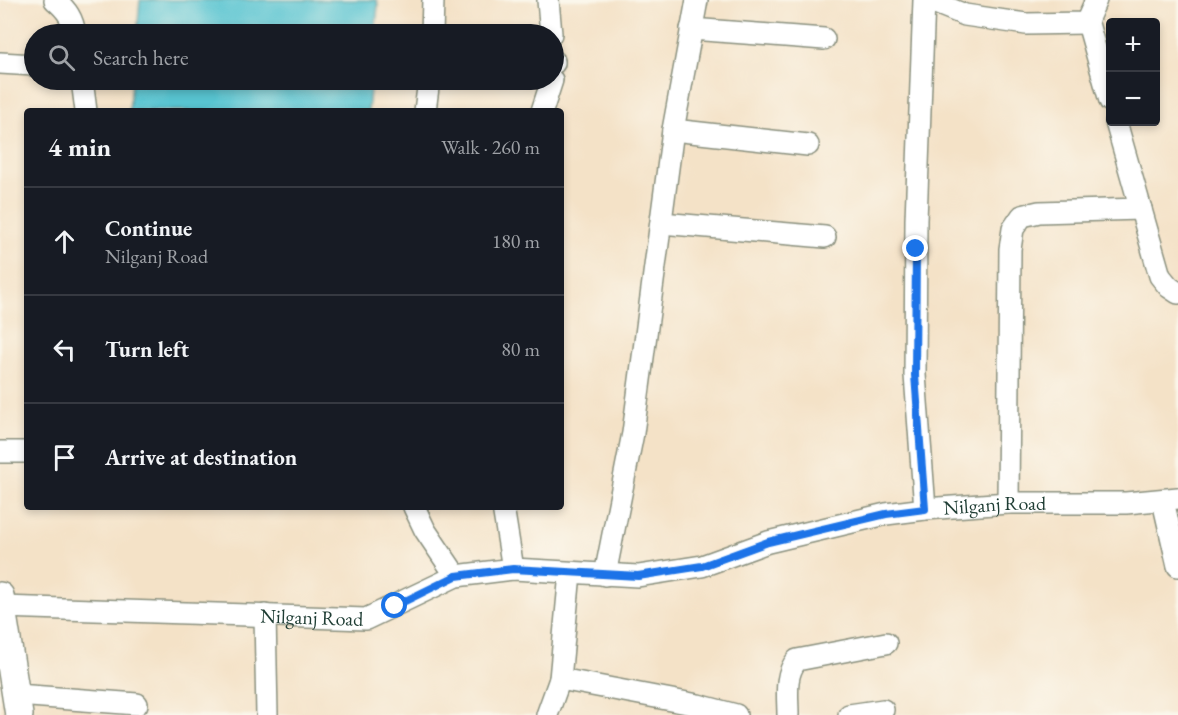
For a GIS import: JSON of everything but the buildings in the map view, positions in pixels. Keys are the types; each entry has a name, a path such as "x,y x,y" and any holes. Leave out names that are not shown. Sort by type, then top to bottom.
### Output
{"main road":[{"path":"1,601 13,697"}],"street":[{"path":"55,0 64,8 73,24"},
{"path":"432,24 433,0"},
{"path":"548,0 550,24"},
{"path":"605,575 633,433 673,130 697,0"},
{"path":"925,509 915,375 916,220 926,0 965,15 1026,24 1086,23 1096,0"},
{"path":"1087,20 1106,87"},
{"path":"691,29 824,39"},
{"path":"0,63 24,64"},
{"path":"83,90 86,108"},
{"path":"425,108 428,90"},
{"path":"543,108 549,90"},
{"path":"1117,126 1160,276 1169,287 1178,293"},
{"path":"673,130 808,144"},
{"path":"1008,502 1010,249 1013,229 1022,216 1039,212 1141,209"},
{"path":"661,223 825,237"},
{"path":"0,452 24,452"},
{"path":"1171,500 1178,566"},
{"name":"Nilganj Road","path":"1,601 366,619 456,576 513,569 638,576 702,566 768,542 886,514 1008,502 1126,503 1171,500"},
{"path":"415,510 425,530 456,576"},
{"path":"503,510 513,569"},
{"path":"547,715 560,679 570,573"},
{"path":"265,615 267,715"},
{"path":"788,715 790,668 797,660 886,643"},
{"path":"560,679 698,705 736,715"},
{"path":"13,697 137,704"},
{"path":"849,715 884,710"}],"water":[{"path":"140,0 377,0 378,5 376,24 138,24"},
{"path":"131,90 370,90 368,108 129,108"}],"route":[{"path":"395,606 456,576 513,569 638,576 702,566 768,542 886,514 925,509 915,375 916,249"}]}
